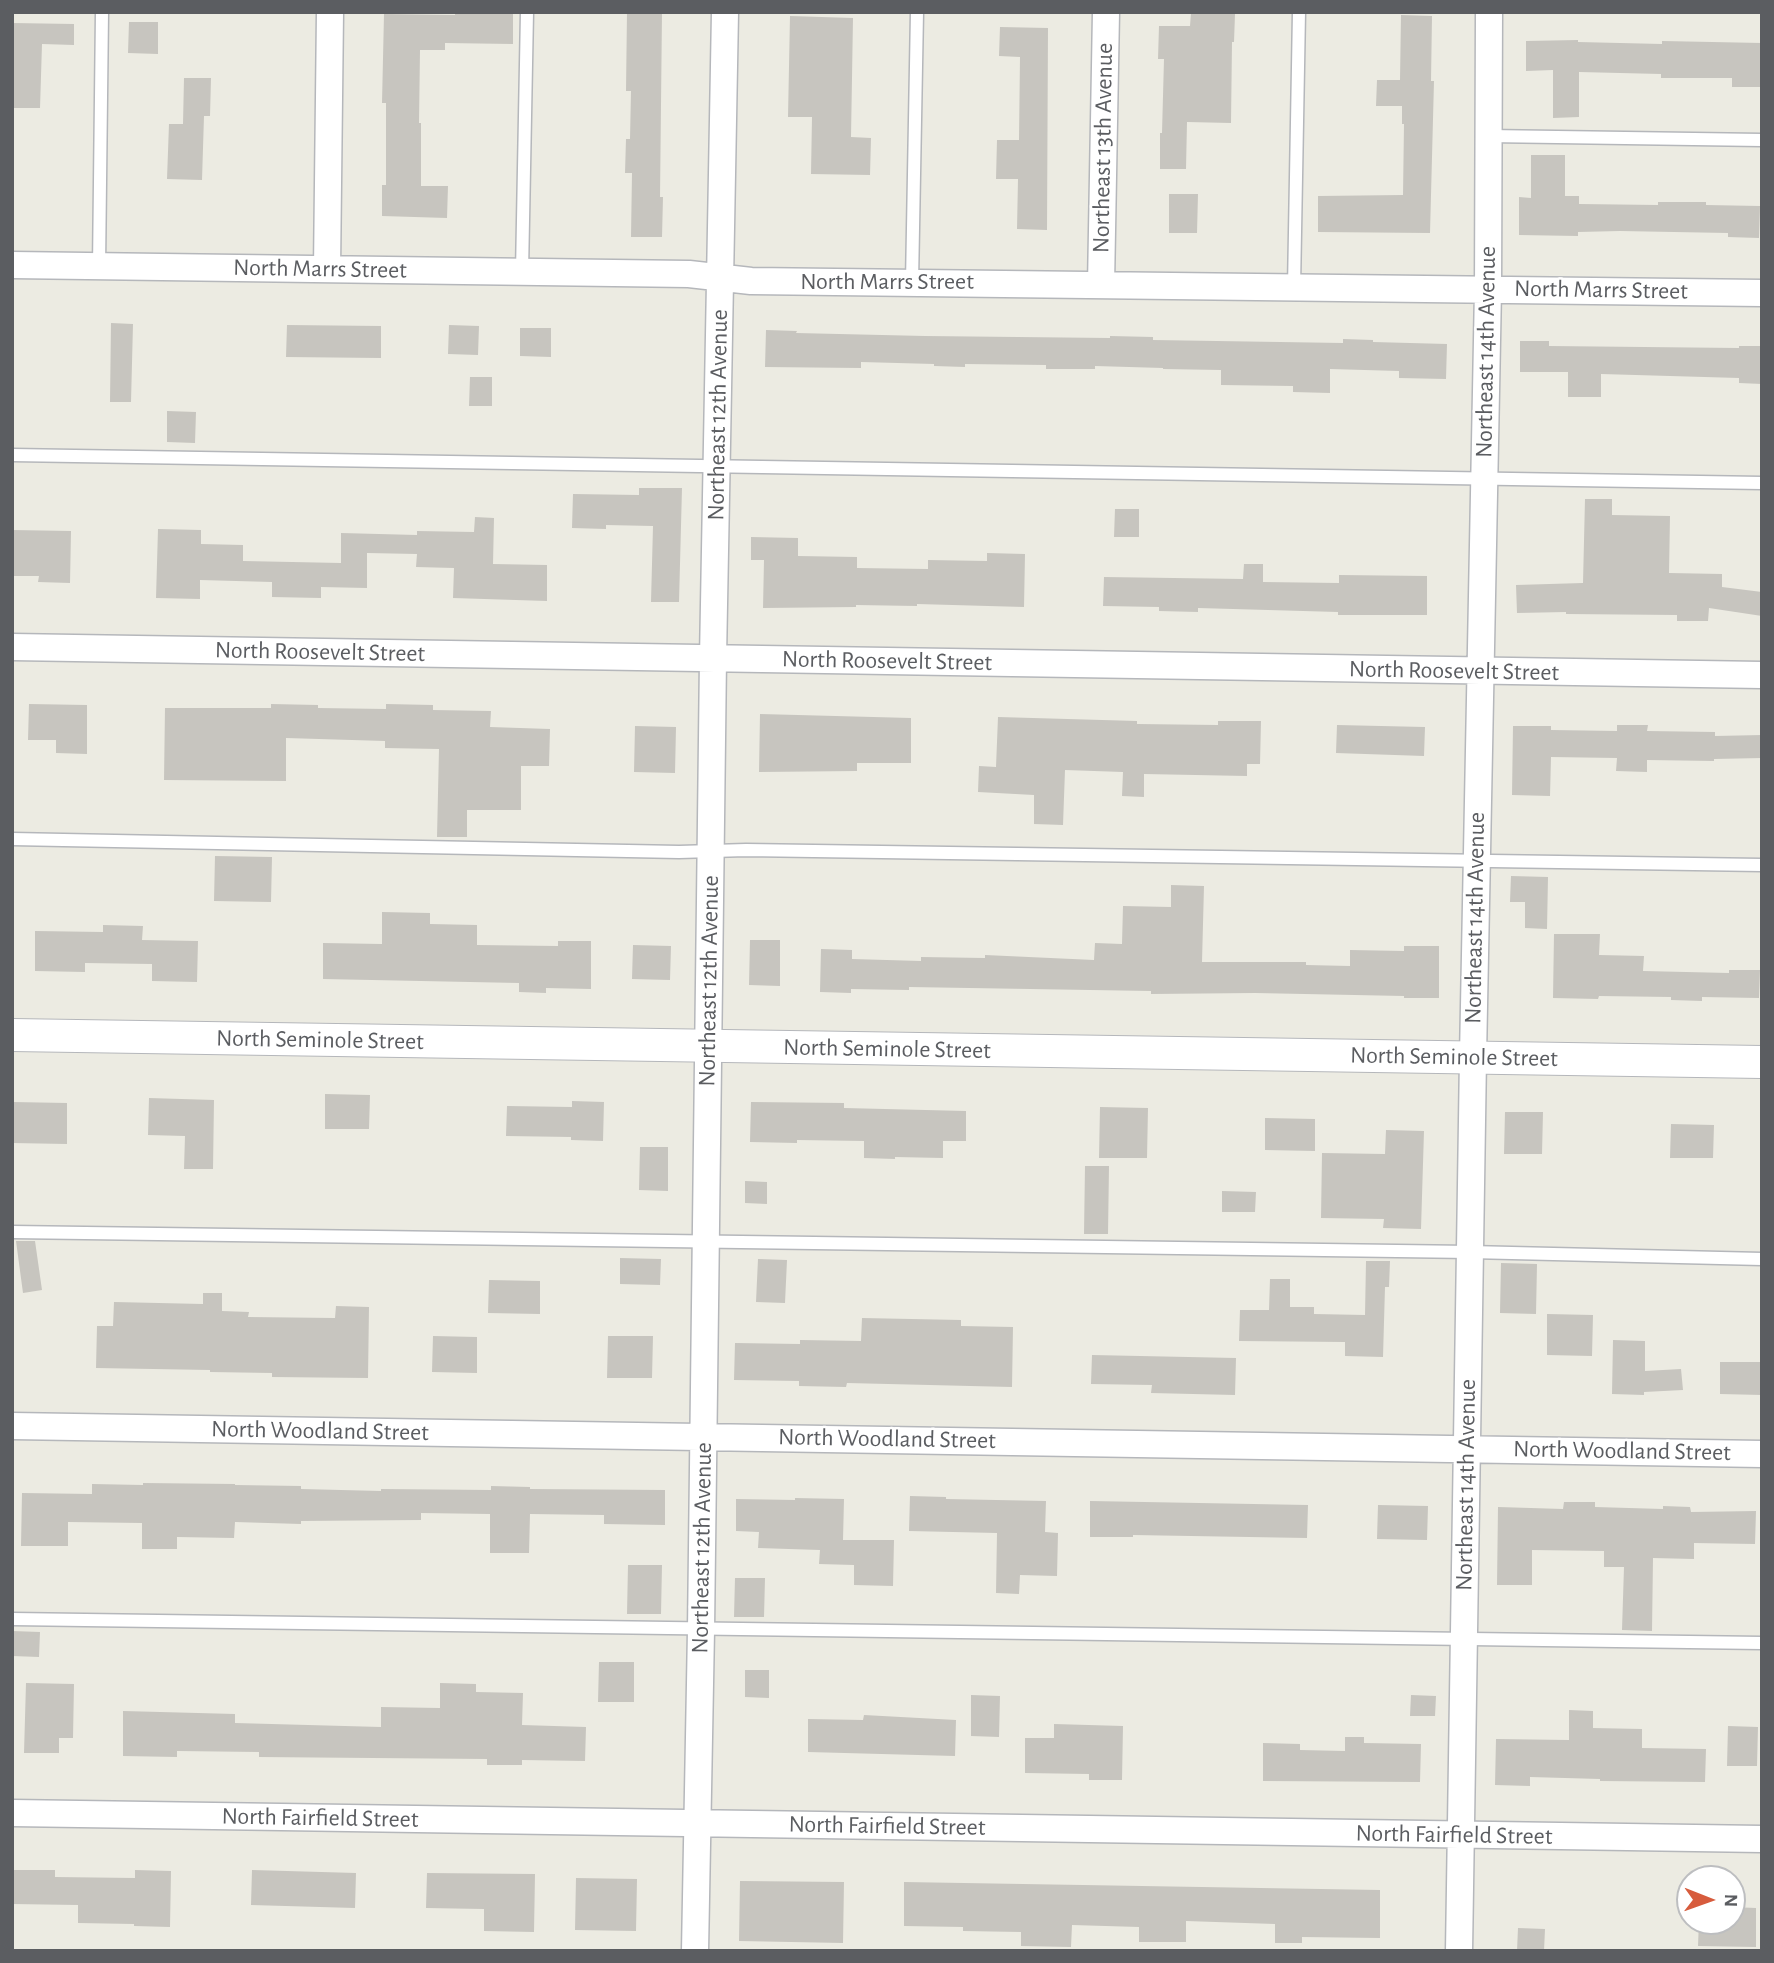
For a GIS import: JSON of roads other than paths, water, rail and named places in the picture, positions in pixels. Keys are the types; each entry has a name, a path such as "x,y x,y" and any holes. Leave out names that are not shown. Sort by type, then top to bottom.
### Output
{"street":[{"path":"327,270 330,12"},
{"name":"Northeast 12th Avenue","path":"695,1951 725,12"},
{"name":"Northeast 13th Avenue","path":"1101,285 1106,12"},
{"name":"Northeast 14th Avenue","path":"1459,1951 1472,1057 1488,289 1489,12"},
{"name":"North Marrs Street","path":"12,265 690,274 751,281 1762,293"},
{"name":"North Roosevelt Street","path":"12,646 1762,675"},
{"name":"North Seminole Street","path":"12,1035 1762,1062"},
{"name":"North Woodland Street","path":"12,1426 1762,1454"},
{"name":"North Fairfield Street","path":"12,1813 1762,1839"}],"lane":[{"path":"99,267 102,12"},
{"path":"522,272 527,12"},
{"path":"912,282 917,12"},
{"path":"1294,287 1299,12"},
{"path":"1488,136 1762,140"},
{"path":"12,455 1762,483"},
{"path":"12,839 1762,865"},
{"path":"12,1232 1470,1252 1762,1259"},
{"path":"12,1619 1762,1643"}]}
